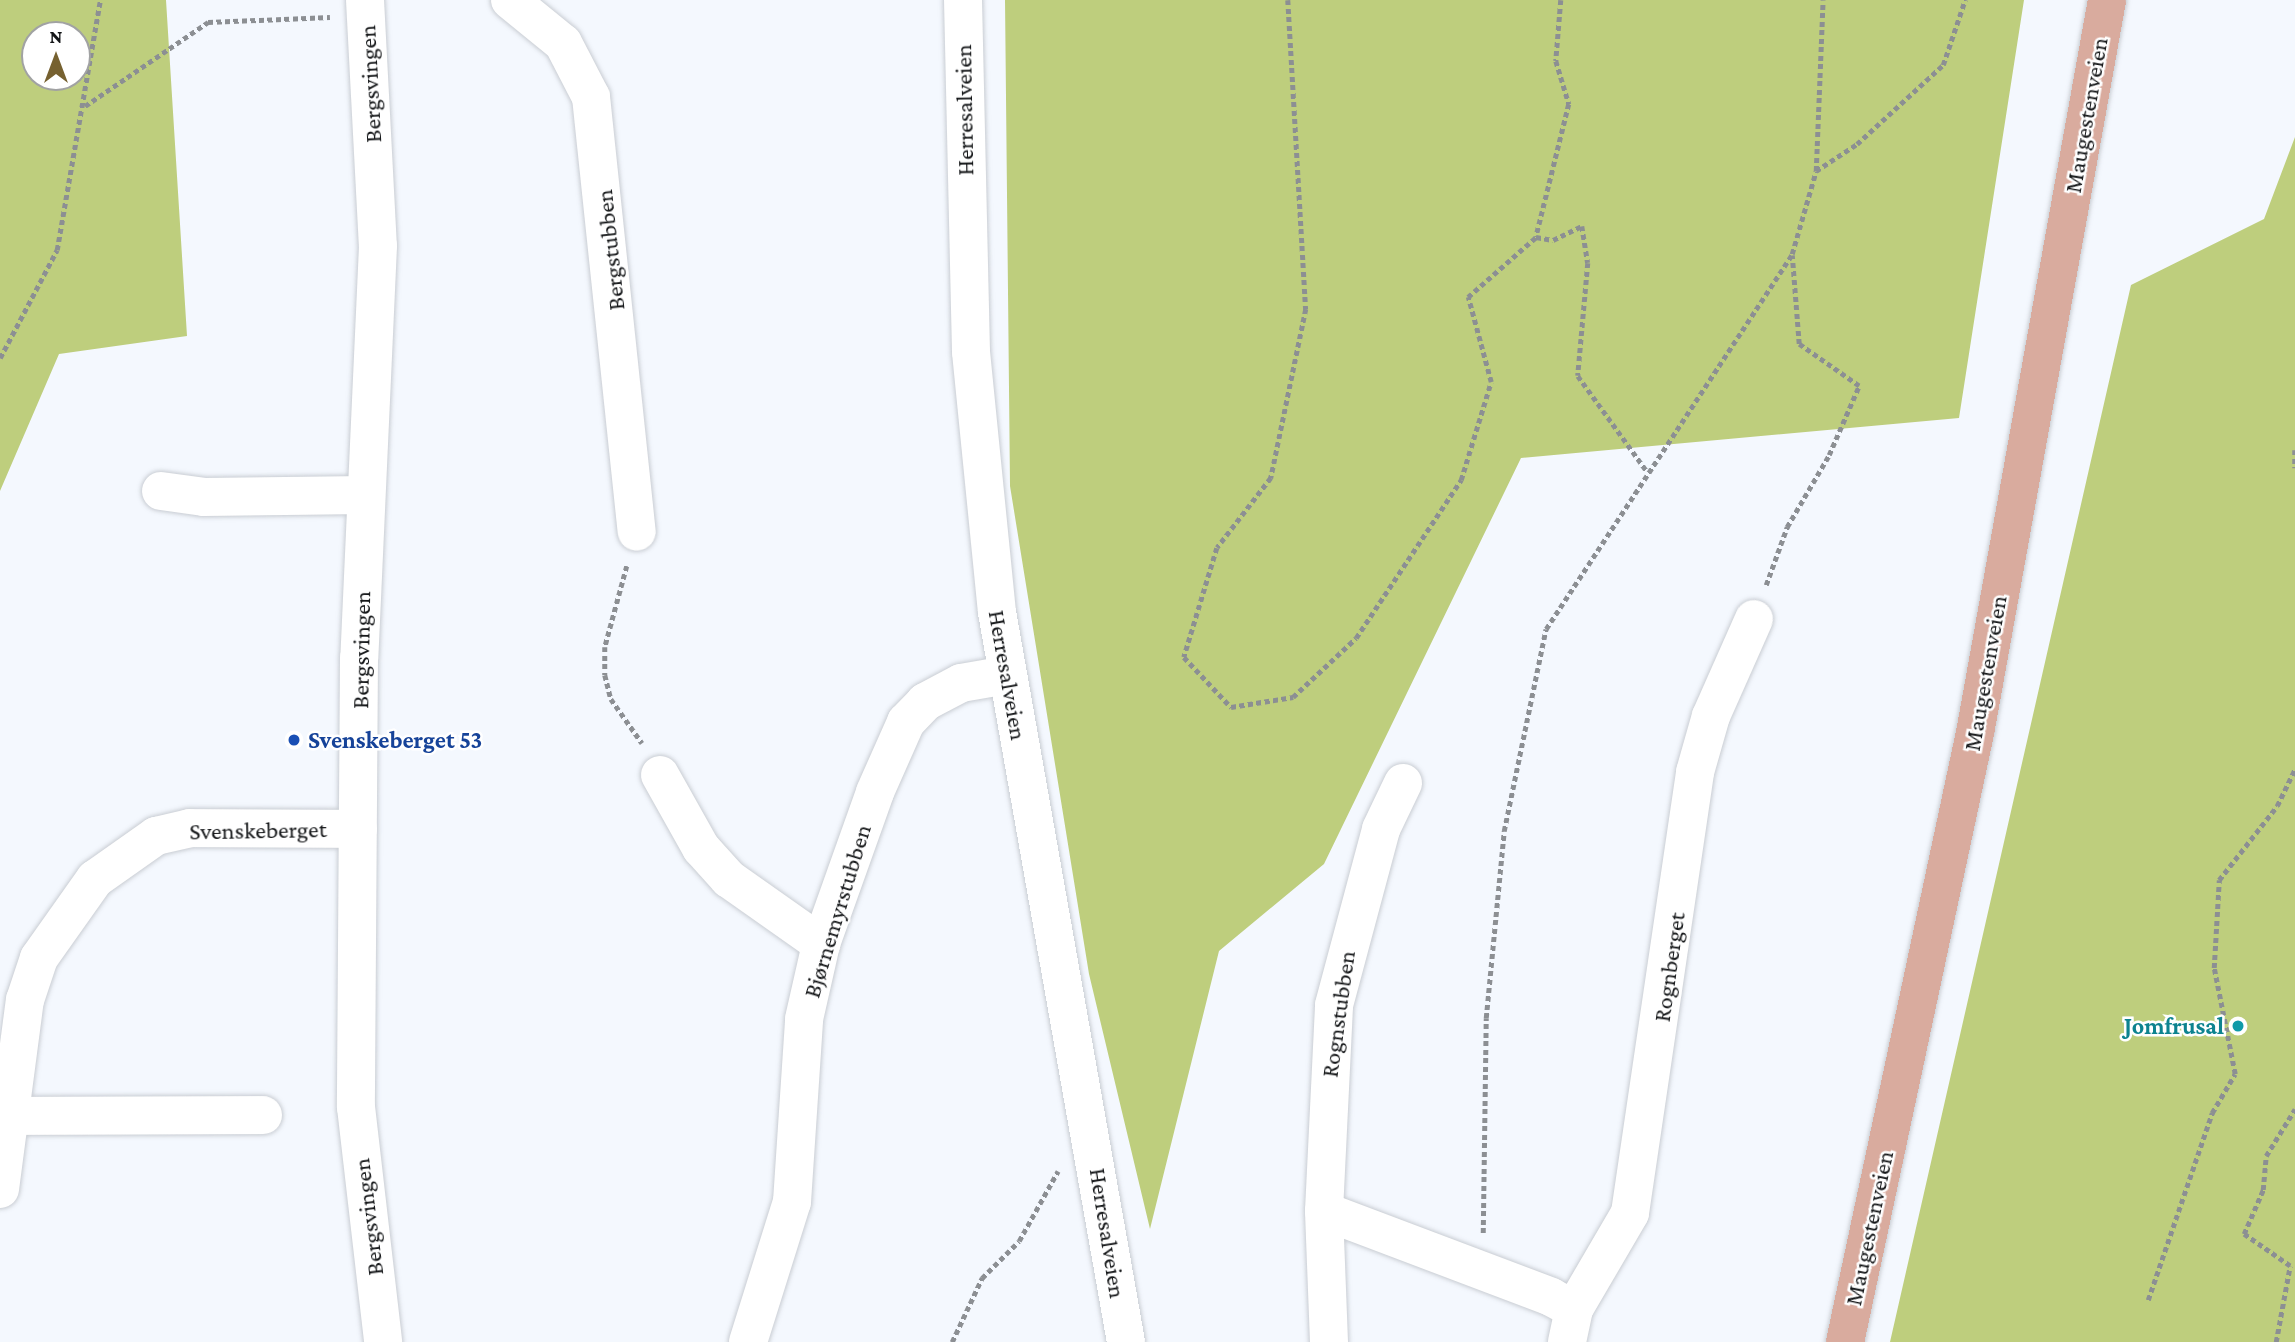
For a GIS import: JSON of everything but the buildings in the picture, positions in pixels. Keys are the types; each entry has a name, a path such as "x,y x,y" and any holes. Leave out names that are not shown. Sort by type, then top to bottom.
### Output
{"main road":[{"name":"Maugestenveien","path":"1844,1342 1975,733 2107,0"}],"street":[{"name":"Bergstubben","path":"510,0 563,43 592,97 637,532"},
{"name":"Herresalveien","path":"963,0 971,352 1007,675 1126,1342"},
{"name":"Bergsvingen","path":"355,8 379,247 366,495 358,829 356,1107 383,1342"},
{"path":"162,491 204,497 366,495"},
{"name":"Rognberget","path":"1478,1258 1571,1326 1630,1213 1695,772 1711,716 1754,619"},
{"name":"Bjørnemyrstubben","path":"748,1342 792,1202 799,1054 821,944 906,722 942,691 1007,675"},
{"path":"660,775 701,848 729,880 821,944"},
{"name":"Rognstubben","path":"1329,1342 1324,1211 1334,1005 1381,829 1403,783"},
{"name":"Svenskeberget","path":"0,1189 25,1000 39,958 70,907 126,852 190,828 358,829"},
{"path":"11,1116 263,1115"},
{"path":"1324,1211 1478,1258"}],"path":[{"path":"0,358 57,250 84,107 100,0"},
{"path":"1289,0 1306,309 1271,478 1217,548 1184,657 1231,707 1293,698 1356,638 1461,480 1491,382 1468,297 1536,237 1569,104 1556,61 1561,0"},
{"path":"1478,1258 1486,1018 1504,831 1546,629 1646,470 1792,254 1816,171 1823,0"},
{"path":"1816,171 1857,144 1943,65 1965,0"},
{"path":"84,107 208,22 355,8"},
{"path":"1536,237 1553,240 1582,226 1588,263 1578,376 1646,470"},
{"path":"1754,619 1787,527 1829,455 1859,386 1799,344 1792,254"},
{"path":"2295,450 2295,468"},
{"path":"637,532 605,647 605,675 611,699 660,775"},
{"path":"2148,1300 2213,1113 2235,1074 2214,968 2219,880 2277,806 2295,769"},
{"path":"2276,1342 2290,1266 2244,1234 2263,1190 2266,1156 2295,1109"},
{"path":"953,1342 982,1279 1019,1241 1064,1161"}],"green space":[{"path":"0,0 166,0 187,336 59,354 0,491"},
{"path":"1005,0 2024,0 1959,418 1521,458 1324,864 1219,951 1150,1229 1089,974 1010,486"},
{"path":"2295,137 2295,1342 1890,1342 2131,285 2264,219"}],"place":[{"name":"Svenskeberget 53","path":"294,740"},
{"name":"Jomfrusal","path":"2238,1026"}]}
